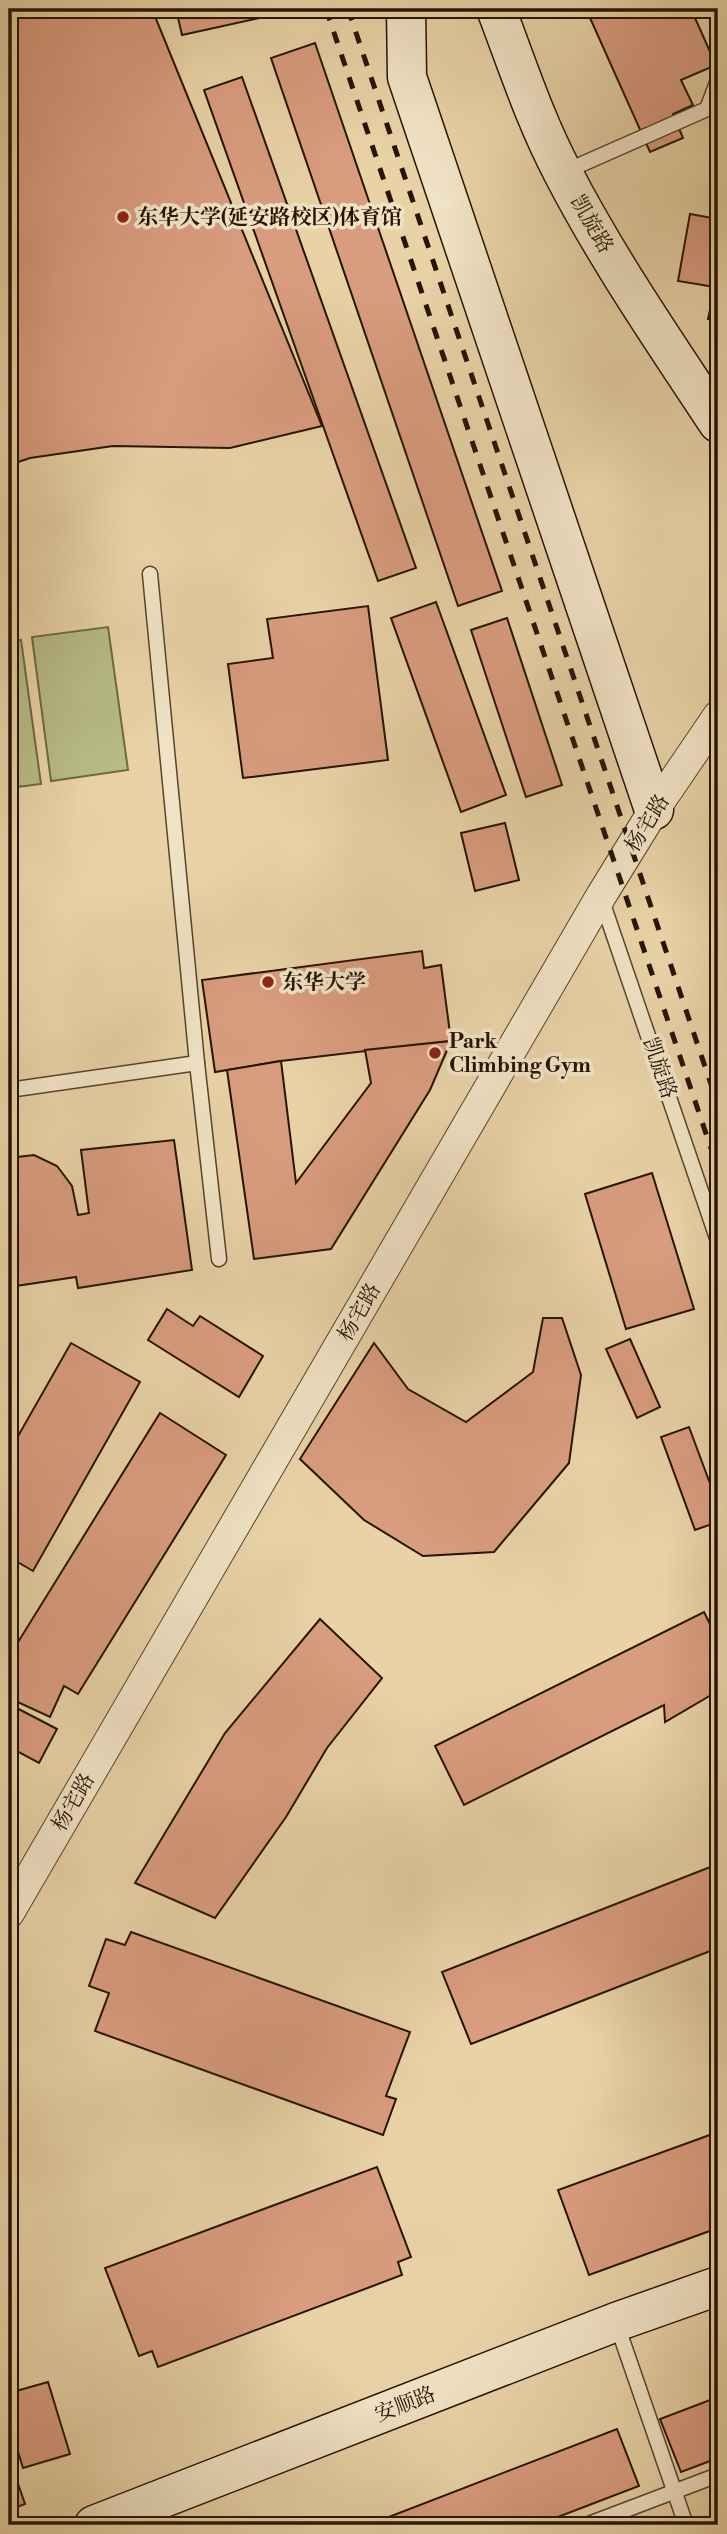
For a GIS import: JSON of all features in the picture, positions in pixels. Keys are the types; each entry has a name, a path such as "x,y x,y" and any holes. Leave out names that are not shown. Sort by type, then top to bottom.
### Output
{"street":[{"path":"406,9 407,77 654,810"},
{"name":"凯旋路","path":"496,9 539,121 563,173 641,307 718,423"},
{"name":"杨宅路","path":"9,1913 601,896 654,810 718,716"},
{"name":"安顺路","path":"94,2525 616,2322 718,2286"}],"lane":[{"path":"563,173 707,109 718,80"},
{"path":"150,573 197,1063 219,1259"},
{"name":"凯旋路","path":"601,896 718,1241"},
{"path":"9,1090 197,1063"},
{"path":"616,2322 687,2525"},
{"path":"586,2525 718,2475"}],"green space":[{"path":"108,627 128,770 51,781 32,637"},
{"path":"21,640 41,784 9,788 9,642"}],"building":[{"name":"东华大学(延安路校区)体育馆","path":"9,9 152,9 322,426 230,448 113,446 30,458 9,465"},
{"path":"176,9 300,9 182,35"},
{"path":"586,9 691,9 716,65 681,80 693,105 673,114 683,138 650,152"},
{"path":"315,43 502,591 458,606 271,58"},
{"path":"242,77 416,568 378,581 204,90"},
{"path":"690,214 718,219 718,321 708,319 715,287 678,281"},
{"path":"436,602 506,795 461,812 391,618"},
{"path":"368,606 388,760 243,778 228,664 273,658 267,619"},
{"path":"507,618 562,785 526,797 471,630"},
{"path":"505,823 519,880 475,891 461,833"},
{"path":"422,951 424,968 441,965 451,1041 281,1061 215,1072 202,980"},
{"path":"451,1041 430,1090 331,1249 254,1259 227,1070 281,1061 296,1183 371,1083 365,1050"},
{"path":"174,1140 192,1270 78,1288 76,1277 9,1287 9,1158 34,1155 57,1166 72,1186 78,1215 89,1213 81,1150"},
{"path":"652,1173 694,1309 626,1329 585,1194"},
{"path":"167,1309 193,1326 200,1316 263,1356 239,1397 148,1340"},
{"path":"543,1318 562,1318 581,1375 569,1463 494,1552 423,1556 364,1520 300,1459 374,1343 408,1389 466,1422 533,1372"},
{"path":"630,1339 660,1407 637,1418 606,1349"},
{"path":"71,1343 140,1382 33,1571 9,1557 9,1452"},
{"path":"160,1413 226,1455 78,1694 64,1686 50,1717 9,1698 9,1644 15,1647"},
{"path":"689,1427 718,1505 718,1522 695,1530 661,1437"},
{"path":"704,1612 718,1640 718,1672 713,1675 718,1681 718,1691 665,1722 664,1705 464,1805 435,1746"},
{"path":"320,1619 382,1678 327,1748 286,1817 215,1918 135,1883 225,1733"},
{"path":"9,1704 57,1729 39,1763 9,1747"},
{"path":"718,1864 718,1948 471,2044 442,1972"},
{"path":"131,1932 410,2032 386,2096 396,2099 383,2135 95,2031 109,1993 89,1986 106,1939 125,1945"},
{"path":"718,2132 718,2228 589,2275 558,2190"},
{"path":"377,2167 411,2257 398,2262 402,2275 158,2367 152,2351 139,2356 105,2268"},
{"path":"48,2382 70,2454 23,2468 11,2429 9,2430 9,2393"},
{"path":"718,2397 718,2458 681,2472 660,2419"},
{"path":"617,2429 639,2486 537,2525 368,2525"},
{"path":"16,2478 25,2504 9,2510 9,2480"}],"railway":[{"path":"326,9 718,1169"},
{"path":"348,9 718,1105"}],"place":[{"name":"东华大学(延安路校区)体育馆","path":"123,217"},
{"name":"东华大学","path":"268,982"},
{"name":"Park Climbing Gym","path":"435,1053"}]}
